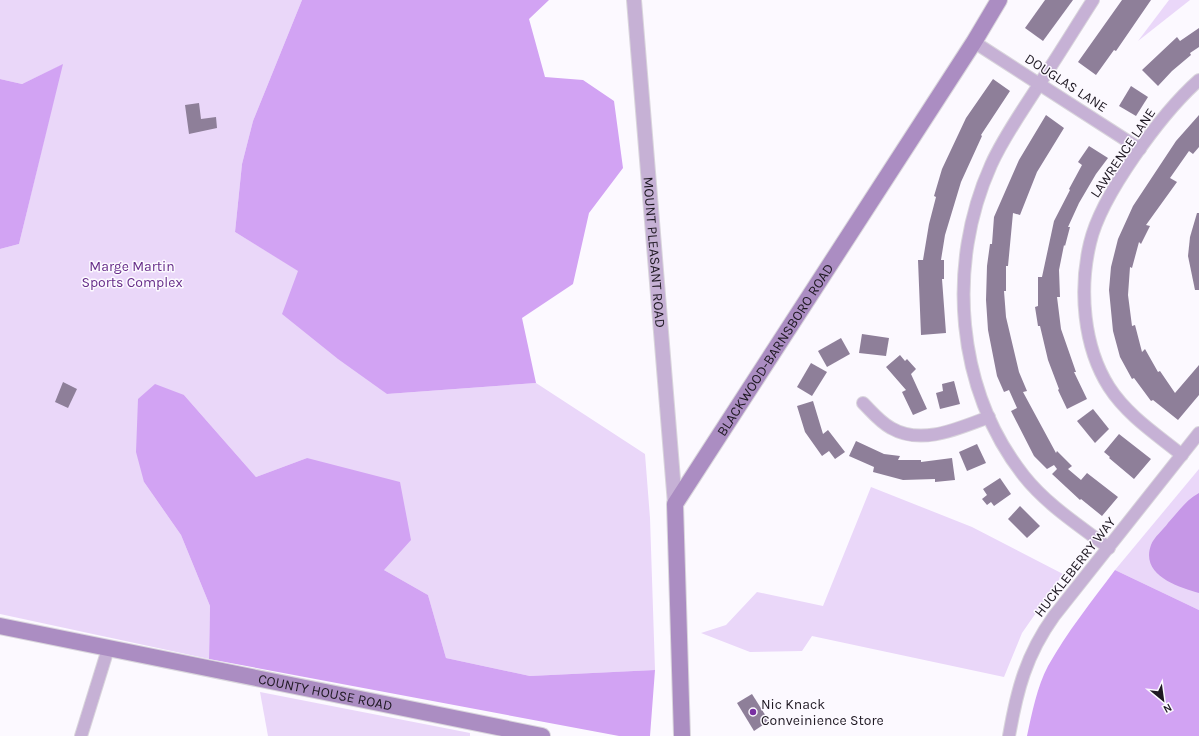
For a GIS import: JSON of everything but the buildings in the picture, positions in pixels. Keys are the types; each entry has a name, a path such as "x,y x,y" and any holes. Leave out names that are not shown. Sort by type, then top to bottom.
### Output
{"main road":[{"name":"BLACKWOOD-BARNSBORO ROAD","path":"675,504 974,42 999,0"},
{"path":"675,504 682,736"},
{"name":"COUNTY HOUSE ROAD","path":"0,626 542,736"}],"street":[{"name":"MOUNT PLEASANT ROAD","path":"634,0 675,504"},
{"path":"1093,0 1012,126 993,161 972,218 967,246 963,287 966,332 973,369 989,417 1008,453 1032,485 1054,506 1109,548"},
{"name":"DOUGLAS LANE","path":"974,42 1040,83 1140,149"},
{"name":"LAWRENCE LANE","path":"1182,455 1132,414 1108,386 1099,368 1092,345 1085,309 1086,271 1094,231 1107,202 1140,149 1172,108 1199,80"},
{"path":"863,403 879,420 890,428 910,435 946,432 989,417"},
{"name":"HUCKLEBERRY WAY","path":"1009,736 1016,696 1023,672 1039,638 1054,616 1199,434"},
{"path":"81,736 108,649"}],"green space":[{"name":"Marge Martin Sports Complex","path":"0,0 302,0 253,121 242,164 235,232 299,271 387,394 536,383 645,454 650,518 655,670 530,676 446,658 428,595 384,570 307,458 256,477 184,395 144,482 181,535 210,606 209,659 0,614 0,249 19,244 62,65 22,84 0,79"},
{"path":"1169,0 1190,0 1138,41"},
{"path":"1199,469 1199,610 1115,570"},
{"path":"871,487 972,527 1063,574 1022,633 1004,677 812,636 802,651 750,652 701,633 726,625 757,592 823,606"},
{"path":"260,692 470,733 470,736 268,736"}],"shaded area":[{"path":"302,0 549,0 529,19 545,77 583,80 614,101 623,168 589,213 573,284 522,318 536,383 387,394 338,359 282,314 298,271 235,232 242,164 253,121"},
{"path":"63,64 19,244 0,249 0,79 22,84"},
{"path":"155,384 184,395 256,477 307,458 400,482 411,540 384,570 428,595 446,658 530,676 655,670 650,736 619,736 209,659 210,606 181,535 144,482 136,452 138,399"},
{"path":"1199,493 1199,593 1181,587 1163,578 1156,572 1151,564 1149,555 1152,542 1156,536 1186,503"},
{"path":"1115,570 1199,610 1199,736 1027,736 1038,691 1048,666 1071,629"}],"place":[{"name":"Nic Knack Conveinience Store","path":"753,712"}]}
